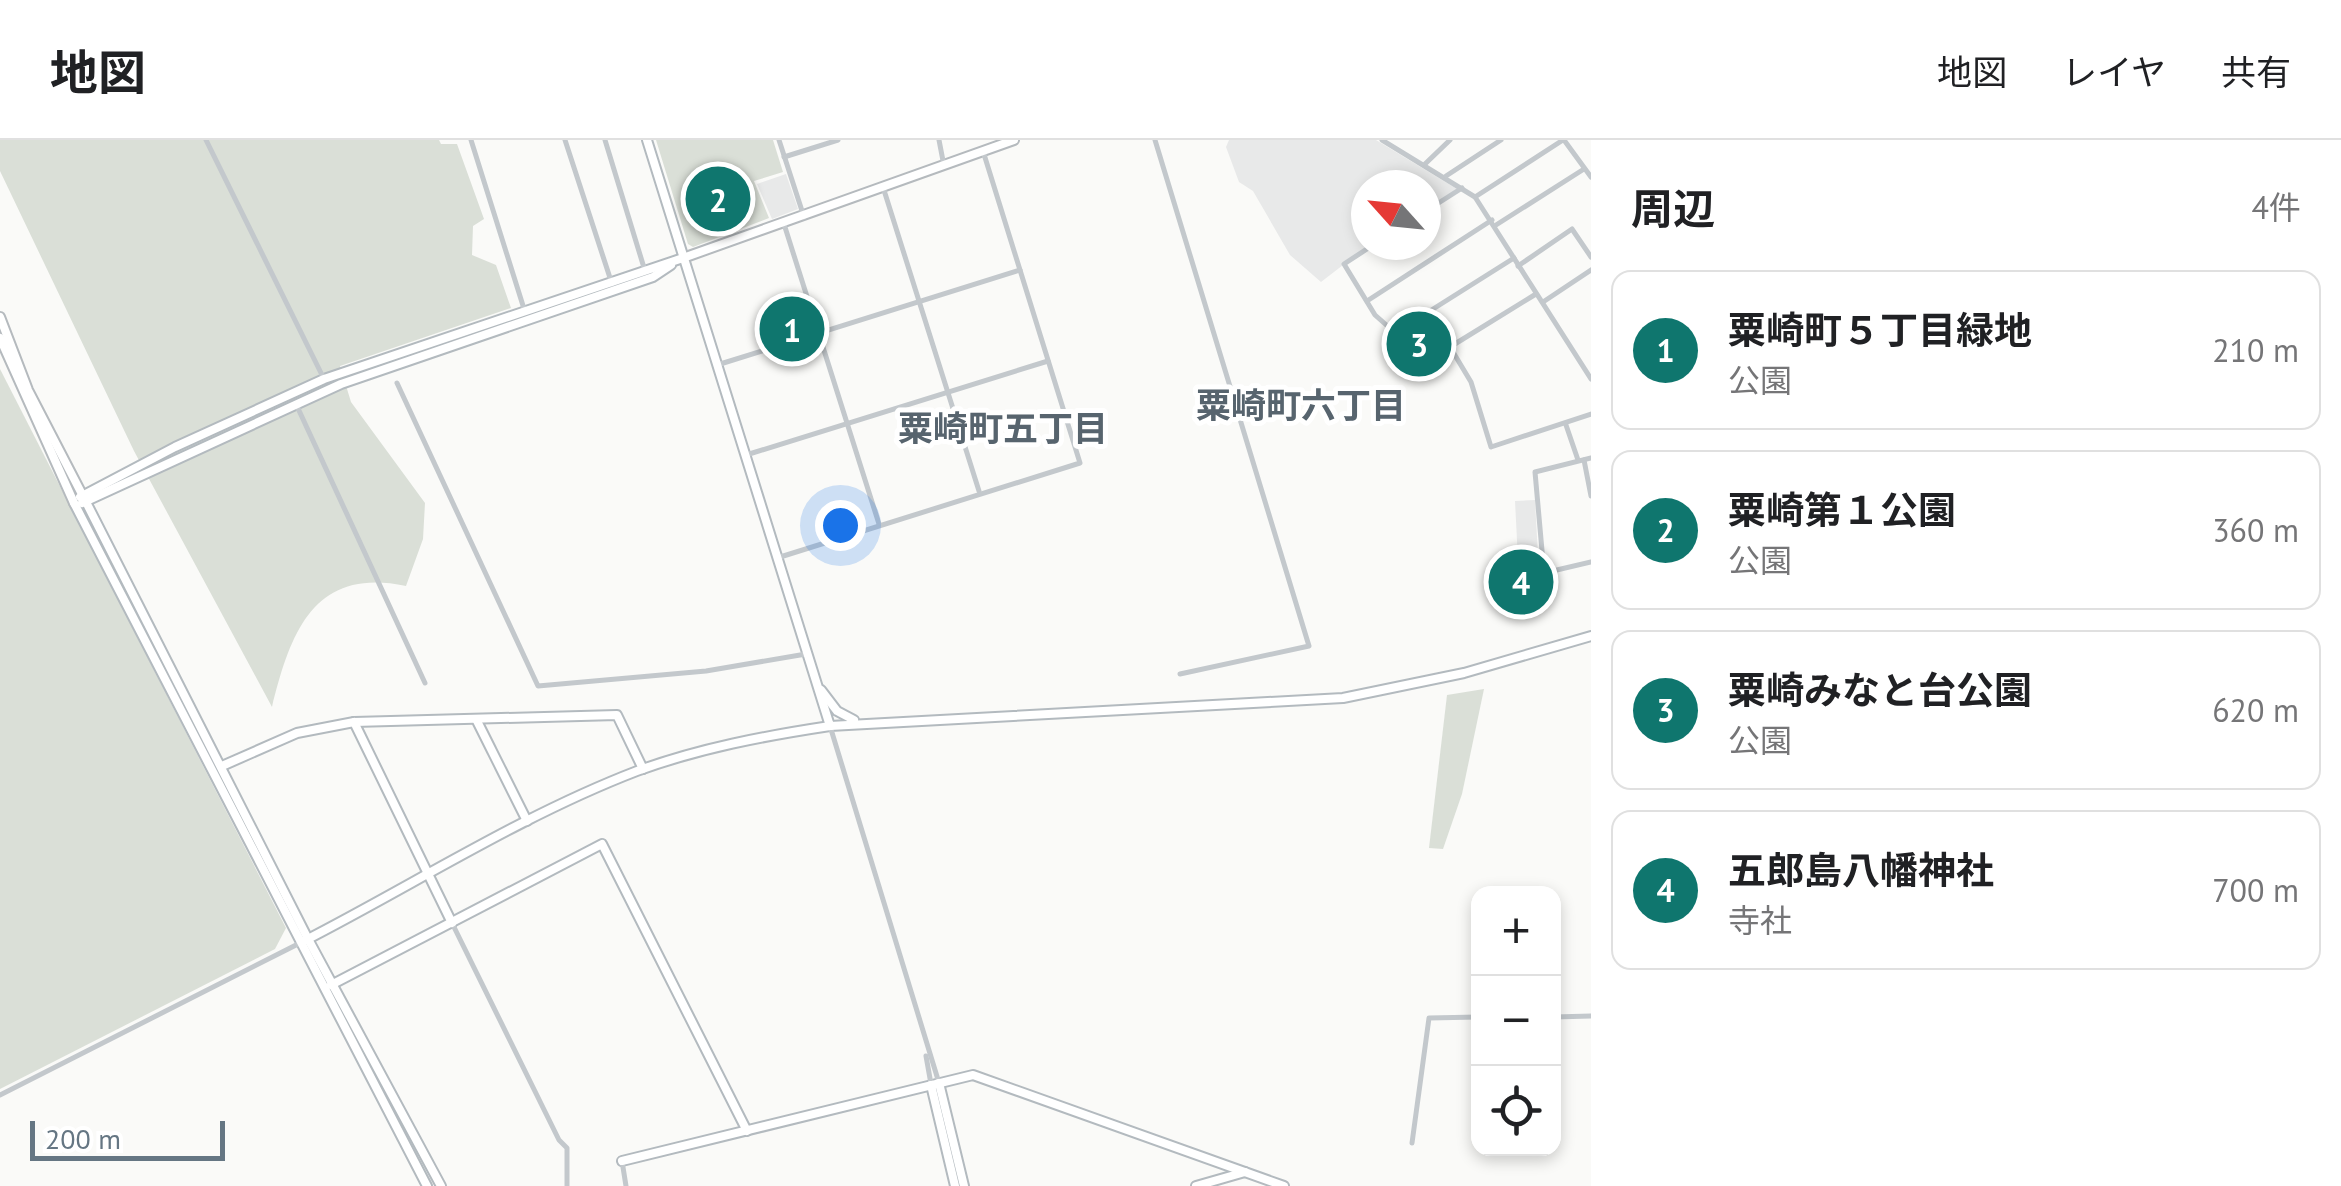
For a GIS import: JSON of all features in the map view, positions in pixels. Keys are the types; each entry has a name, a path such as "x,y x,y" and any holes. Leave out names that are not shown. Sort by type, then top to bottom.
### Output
{"street":[{"path":"206,140 324,379"},
{"path":"471,140 526,315"},
{"path":"565,140 612,285"},
{"path":"605,140 646,275"},
{"path":"646,140 818,686 964,1186"},
{"path":"779,140 804,217"},
{"path":"784,157 838,140"},
{"path":"939,140 944,166"},
{"path":"74,503 294,398 1014,140"},
{"path":"1155,140 1308,646 1180,674"},
{"path":"1382,140 1475,196 1591,379"},
{"path":"1425,164 1450,140"},
{"path":"1446,176 1502,140"},
{"path":"1475,196 1564,140 1591,177"},
{"path":"777,558 1080,463 983,151"},
{"path":"1366,301 1584,169"},
{"path":"884,187 979,492"},
{"path":"1441,201 1462,188"},
{"path":"784,224 878,524"},
{"path":"1518,266 1572,229 1591,257"},
{"path":"1395,334 1514,258"},
{"path":"1351,259 1344,264 1366,301 1395,334 1426,360 1536,294"},
{"path":"717,364 1020,270"},
{"path":"1543,302 1589,272 1591,280"},
{"path":"294,398 324,379 526,315"},
{"path":"0,317 28,390 222,766 304,941"},
{"path":"0,338 74,503 304,941 441,1186"},
{"path":"1450,347 1472,382 1491,447 1591,414"},
{"path":"746,456 1048,361"},
{"path":"396,383 538,686 706,671 806,654"},
{"path":"294,398 425,682"},
{"path":"1566,425 1585,459 1591,496"},
{"path":"1585,459 1535,472 1544,572 1591,562"},
{"path":"0,1094 304,941 527,821 643,769 752,738 860,722 1244,707 1343,698 1428,682 1591,636"},
{"path":"818,686 838,711 860,722"},
{"path":"222,766 297,734 354,722 617,715 643,769"},
{"path":"477,720 527,821"},
{"path":"354,722 559,1140 567,1148 567,1186"},
{"path":"329,986 602,844 747,1130"},
{"path":"329,986 427,1186"},
{"path":"1561,1016 1591,1016"},
{"path":"1412,1143 1430,1018 1471,1018"},
{"path":"626,1186 622,1161 973,1075 1284,1186"},
{"path":"935,1084 955,1186"},
{"path":"1196,1186 1230,1182 1246,1172"}],"shaded area":[{"path":"0,140 439,140 441,144 457,144 484,219 473,226 472,255 496,265 511,308 340,366 351,402 425,503 423,539 406,586 349,586 312,611 288,653 272,707 134,451 0,171"},
{"path":"656,140 773,140 783,172 754,181 769,218 693,247 688,244"},
{"path":"1229,140 1376,140 1426,170 1351,170 1351,259 1321,282 1290,255 1253,191 1239,182 1226,147"},
{"path":"786,174 798,209 772,219 757,184"},
{"path":"1441,179 1457,189 1441,199"},
{"path":"0,369 286,928 275,949 0,1089"},
{"path":"1535,500 1538,556 1518,560 1515,501"},
{"path":"1484,689 1462,794 1443,849 1429,848 1447,695"}],"place":[{"name":"粟崎第１公園","path":"718,199"},
{"name":"粟崎町５丁目緑地","path":"792,329"},
{"name":"粟崎みなと台公園","path":"1419,344"},
{"name":"五郎島八幡神社","path":"1521,582"}],"district":[{"name":"粟崎町六丁目","path":"1301,406"},
{"name":"粟崎町五丁目","path":"1003,429"}]}
